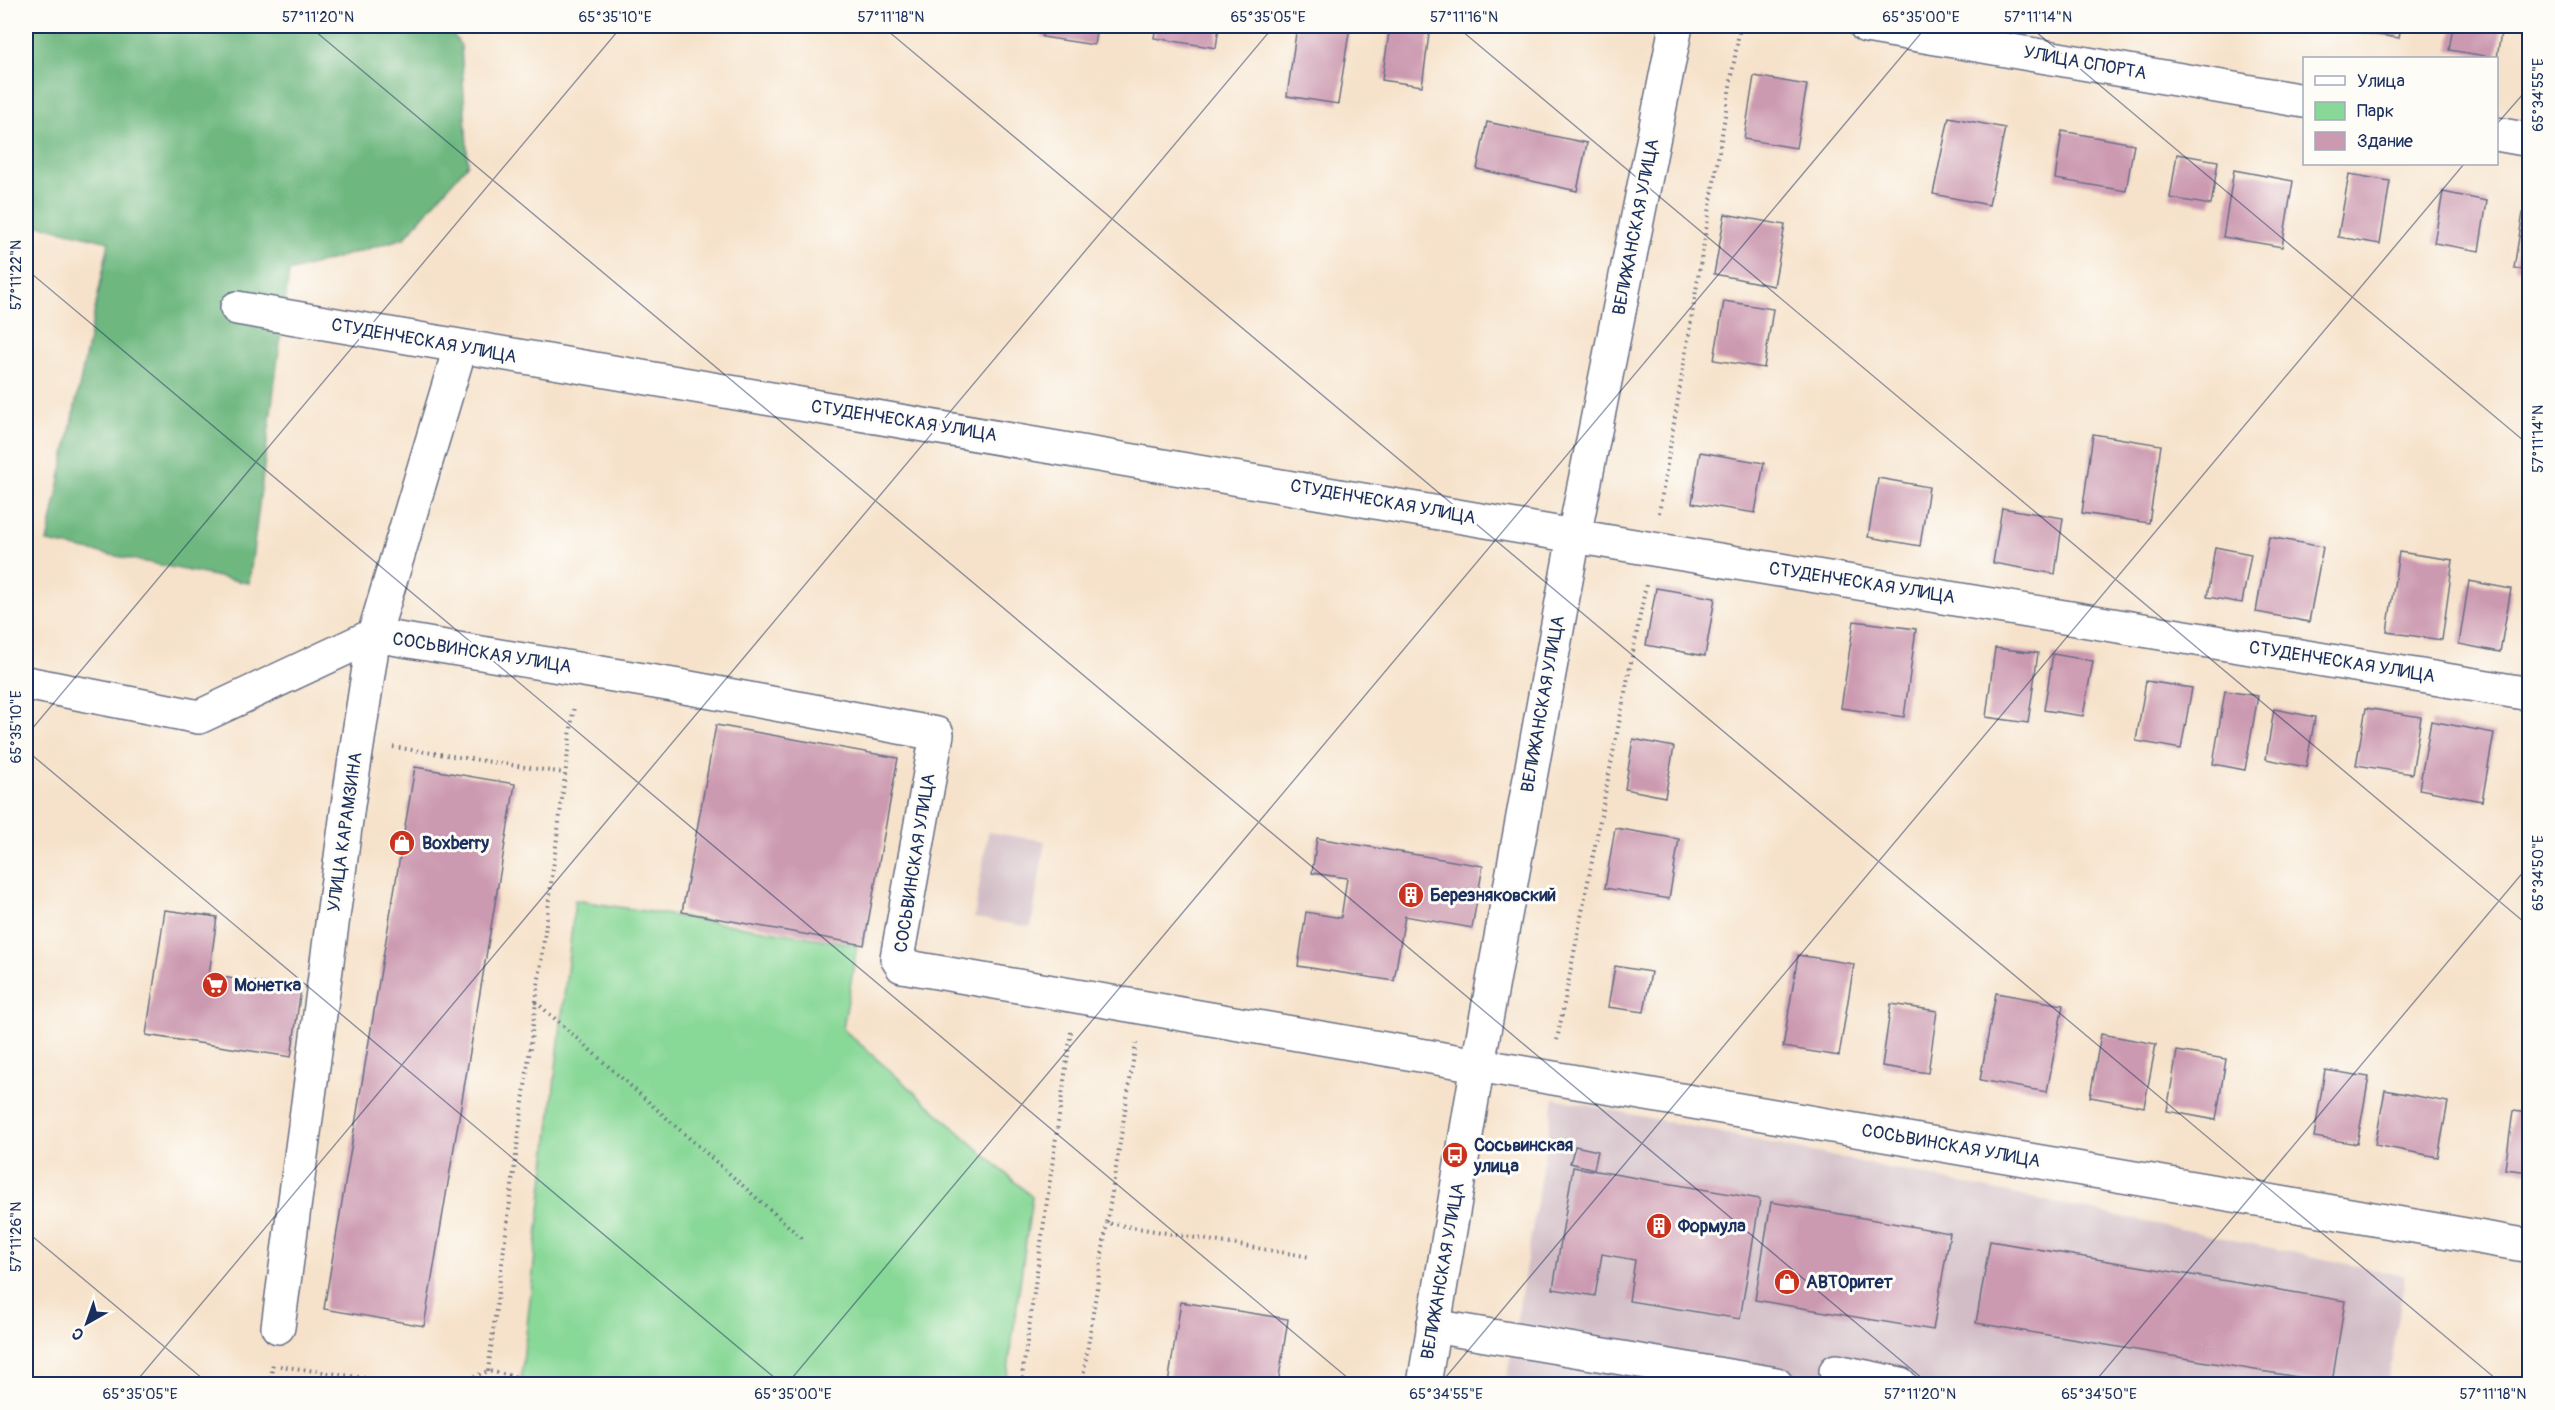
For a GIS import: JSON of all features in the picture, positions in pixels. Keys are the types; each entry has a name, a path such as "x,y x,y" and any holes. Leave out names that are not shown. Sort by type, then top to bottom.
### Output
{"street":[{"name":"ВЕЛИЖАНСКАЯ УЛИЦА","path":"1424,1384 1478,1064 1574,536 1676,26"},
{"name":"УЛИЦА СПОРТА","path":"1866,26 2303,101"},
{"path":"2498,134 2529,140"},
{"name":"СТУДЕНЧЕСКАЯ УЛИЦА","path":"237,308 460,348 1574,536 2529,694"},
{"name":"УЛИЦА КАРАМЗИНА","path":"278,1327 374,635 460,348"},
{"name":"СОСЬВИНСКАЯ УЛИЦА","path":"26,683 199,717 374,635 579,669 937,734 897,958 902,966 2529,1246"},
{"path":"1433,1326 1776,1384"},
{"path":"1836,1371 1900,1384"}],"path":[{"path":"488,1371 579,669"},
{"path":"358,741 564,773"},
{"path":"1021,1384 1077,996"},
{"path":"536,1002 804,1240"},
{"path":"1082,1384 1137,1042"},
{"path":"1107,1223 1310,1257"},
{"path":"272,1364 407,1384"},
{"path":"457,1384 488,1371 551,1384"}],"shaded area":[{"path":"988,832 1045,841 1031,927 974,918"},
{"path":"1554,1098 2405,1276 2388,1384 1506,1384"}],"green space":[{"path":"26,26 447,26 461,46 468,164 404,238 289,272 249,583 47,542 109,242 26,222"},
{"path":"575,900 857,945 843,1029 1032,1197 1006,1384 529,1384 521,1379"}],"building":[{"path":"1044,26 1097,26 1094,45 1042,37"},
{"path":"1156,26 1219,26 1216,48 1154,38"},
{"path":"1297,26 1350,26 1338,104 1287,96"},
{"path":"1390,26 1430,27 1422,86 1382,80"},
{"path":"2359,26 2401,26 2399,38 2358,32"},
{"path":"2453,26 2502,26 2497,57 2449,50"},
{"path":"1754,76 1807,85 1796,148 1744,139"},
{"path":"1949,117 2005,128 1989,205 1933,194"},
{"path":"1487,122 1587,143 1577,191 1477,169"},
{"path":"2062,131 2134,144 2126,191 2055,179"},
{"path":"2177,154 2218,161 2211,205 2170,198"},
{"path":"2234,170 2293,181 2282,247 2223,237"},
{"path":"2349,174 2390,181 2380,244 2338,237"},
{"path":"2443,192 2487,201 2479,251 2434,243"},
{"path":"2523,213 2530,214 2530,271 2514,268"},
{"path":"1725,214 1785,225 1774,286 1714,274"},
{"path":"1724,301 1773,309 1764,368 1714,360"},
{"path":"2093,434 2161,445 2149,523 2082,513"},
{"path":"1700,452 1764,463 1755,513 1692,503"},
{"path":"1878,478 1929,487 1920,546 1868,537"},
{"path":"2002,508 2063,518 2055,574 1993,563"},
{"path":"2269,537 2323,547 2309,622 2256,612"},
{"path":"2215,547 2251,554 2242,603 2207,597"},
{"path":"2399,552 2453,560 2442,640 2387,632"},
{"path":"2469,581 2511,589 2500,652 2459,644"},
{"path":"1656,588 1715,598 1705,656 1646,645"},
{"path":"1854,621 1916,629 1904,717 1841,708"},
{"path":"1995,648 2038,653 2028,723 1986,717"},
{"path":"2053,654 2093,661 2083,716 2044,710"},
{"path":"2146,681 2192,688 2181,749 2136,741"},
{"path":"2225,691 2258,696 2245,770 2213,764"},
{"path":"2366,708 2421,717 2412,774 2356,765"},
{"path":"2274,709 2315,717 2306,767 2266,759"},
{"path":"2431,721 2494,733 2482,801 2419,789"},
{"path":"716,725 898,758 864,945 682,912"},
{"path":"1633,739 1674,747 1665,797 1625,789"},
{"path":"415,767 515,784 424,1326 324,1309"},
{"path":"1615,828 1679,839 1669,899 1605,888"},
{"name":"Березняковский","path":"1317,838 1483,866 1472,928 1405,916 1394,981 1298,966 1306,912 1341,918 1347,878 1312,873"},
{"name":"Монетка","path":"165,910 217,917 209,975 301,989 291,1057 146,1035"},
{"path":"1798,955 1854,964 1839,1056 1783,1047"},
{"path":"1615,966 1651,972 1644,1012 1608,1007"},
{"path":"1996,993 2063,1005 2047,1092 1980,1080"},
{"path":"1891,1004 1937,1011 1928,1073 1882,1066"},
{"path":"2101,1034 2156,1044 2144,1107 2090,1097"},
{"path":"2177,1051 2226,1059 2216,1120 2167,1111"},
{"path":"2325,1070 2369,1077 2357,1144 2314,1137"},
{"path":"2385,1090 2448,1102 2438,1157 2375,1145"},
{"path":"2513,1111 2530,1113 2530,1172 2505,1169"},
{"path":"1575,1146 1598,1151 1594,1169 1570,1163"},
{"name":"Формула","path":"1573,1167 1760,1199 1740,1319 1629,1301 1635,1260 1602,1254 1595,1296 1553,1289"},
{"path":"1771,1202 1950,1233 1933,1330 1755,1300"},
{"path":"1990,1241 2345,1301 2332,1383 1976,1323"},
{"path":"1181,1302 1288,1319 1278,1384 1168,1384"}],"place":[{"name":"Boxberry","path":"402,843"},
{"name":"Березняковский","path":"1411,895"},
{"name":"Монетка","path":"215,985"},
{"name":"Сосьвинская улица","path":"1455,1155"},
{"name":"Формула","path":"1659,1226"},
{"name":"АВТОритет","path":"1787,1282"}]}
